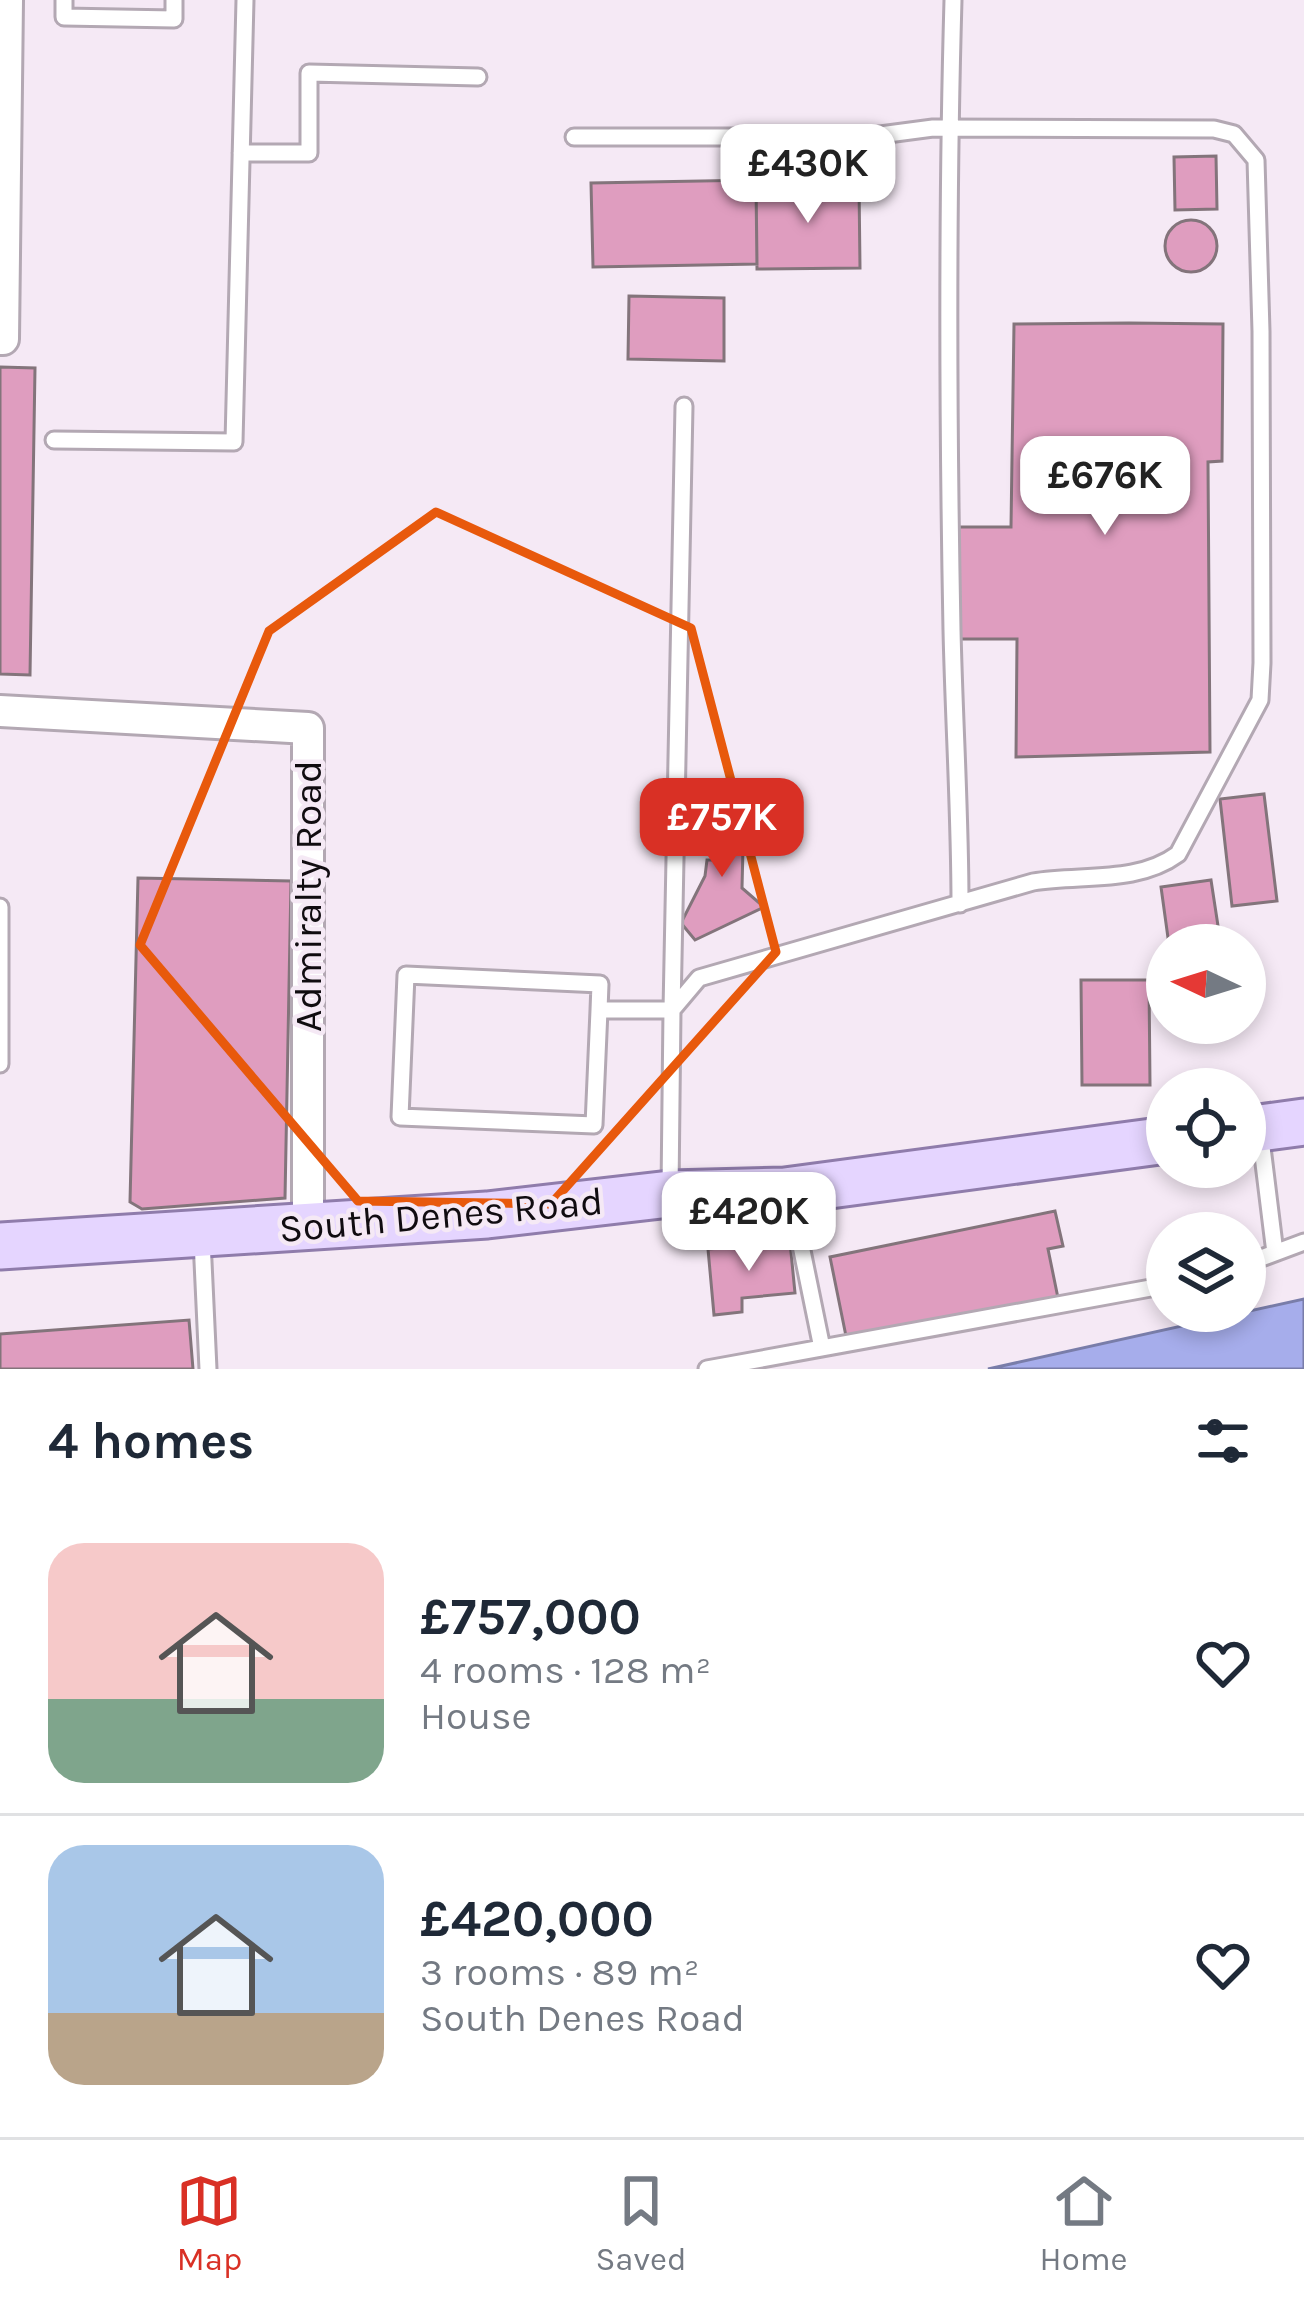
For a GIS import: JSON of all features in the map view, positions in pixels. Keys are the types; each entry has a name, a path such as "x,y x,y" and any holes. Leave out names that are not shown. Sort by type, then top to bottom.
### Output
{"main road":[{"path":"1266,1127 1304,1122"},
{"name":"South Denes Road","path":"0,1246 487,1215 670,1194 790,1190 1146,1143"}],"street":[{"path":"2,339 7,0"},
{"name":"Admiralty Road","path":"0,711 308,728 308,1228"}],"lane":[{"path":"64,0 64,17 173,19 174,0"},
{"path":"54,440 234,442 245,0"},
{"path":"953,0 949,474 960,904"},
{"path":"241,153 309,153 309,73 478,77"},
{"path":"574,136 866,137 950,128 1150,127 1234,134 1256,160 1262,332 1260,700 1178,854 1160,867 1137,874 1072,875 1033,882 699,978 672,1010 598,1010"},
{"path":"670,1194 684,406"},
{"path":"0,907 0,1064"},
{"path":"406,976 600,984 598,1010 594,1124 400,1117 406,976"},
{"path":"1263,1188 1275,1253"},
{"path":"790,1190 822,1348"},
{"path":"202,1233 208,1369"},
{"path":"1266,1256 1304,1242"},
{"path":"706,1369 1146,1289"}],"highlighted area":[{"path":"436,512 691,628 776,952 551,1204 358,1201 140,945 269,631"}],"water":[{"path":"1304,1299 1304,1369 988,1369 1155,1332 1266,1332 1266,1307"}],"building":[{"path":"1216,156 1217,209 1175,210 1174,157"},
{"path":"756,180 757,264 593,267 591,183"},
{"path":"756,184 859,184 860,268 757,269"},
{"path":"1191,220 1209,228 1217,246 1209,264 1191,272 1173,264 1165,246 1173,228"},
{"path":"629,296 724,298 724,361 628,359"},
{"path":"1014,324 1223,324 1222,461 1208,462 1210,752 1016,757 1017,639 958,639 958,527 1011,527"},
{"path":"0,367 35,368 30,675 0,674"},
{"path":"1264,794 1277,901 1232,906 1220,799"},
{"path":"716,807 744,808 742,888 764,907 695,940 681,923 705,876 707,860 714,860"},
{"path":"138,878 291,881 285,1198 142,1209 130,1202"},
{"path":"1211,880 1218,924 1166,924 1161,887"},
{"path":"1081,980 1146,980 1150,1068 1146,1068 1146,1085 1082,1085"},
{"path":"1055,1211 1063,1246 1048,1249 1058,1298 847,1341 830,1257"},
{"path":"790,1242 795,1293 742,1298 742,1312 714,1315 708,1249"},
{"path":"189,1320 193,1369 0,1369 0,1334"}]}
